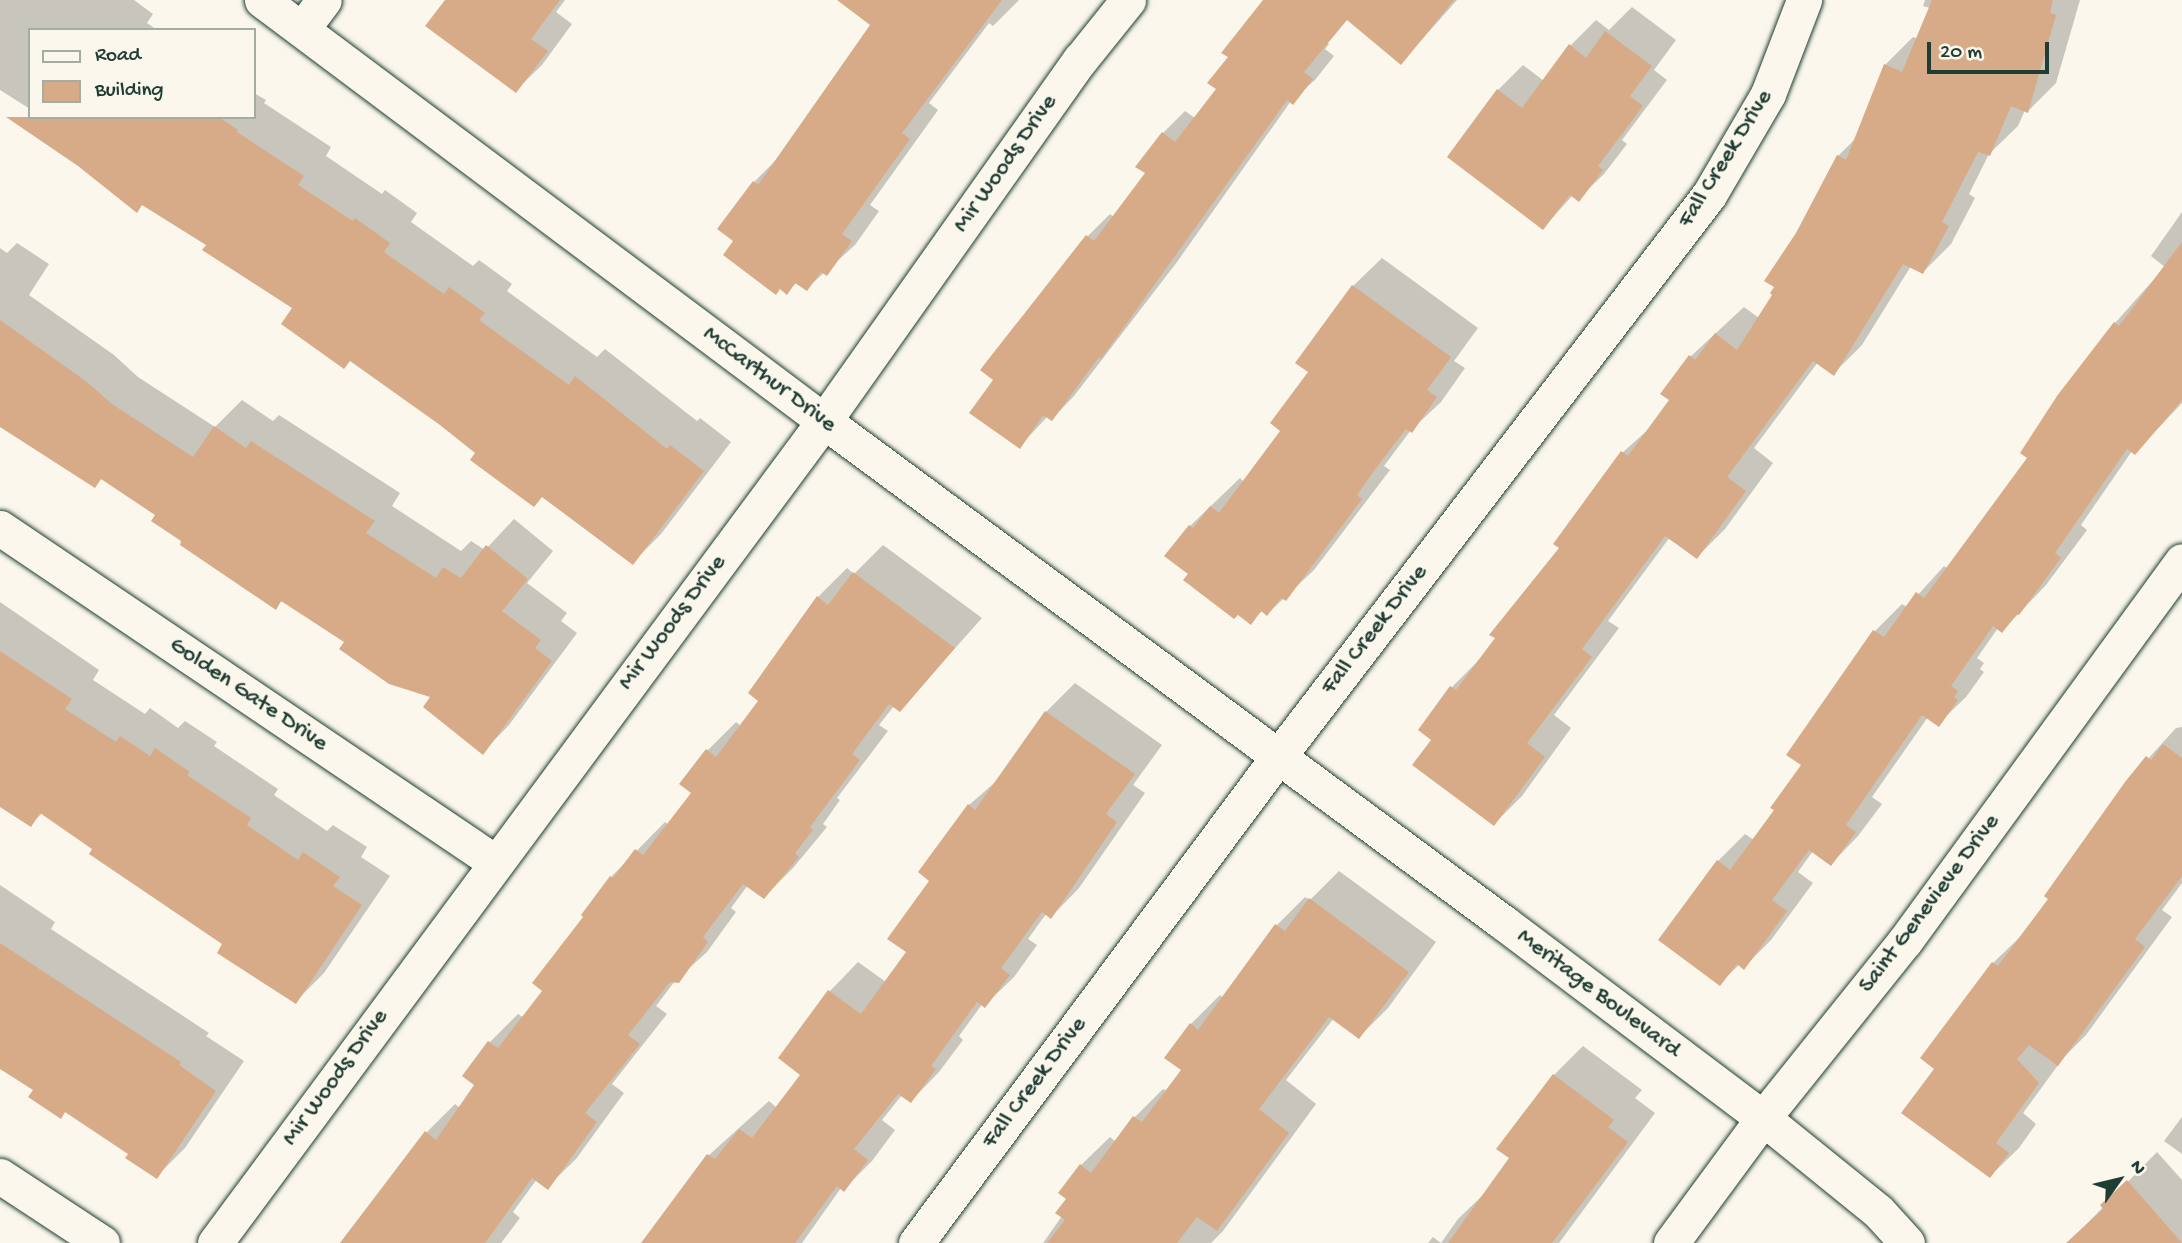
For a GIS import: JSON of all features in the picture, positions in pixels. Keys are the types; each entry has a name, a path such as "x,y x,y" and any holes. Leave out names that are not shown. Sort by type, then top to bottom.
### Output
{"street":[{"name":"McCarthur Drive","path":"262,0 1278,757"},
{"path":"302,29 324,0"},
{"name":"Mir Woods Drive","path":"215,1243 824,421 1080,60 1128,0"},
{"name":"Fall Creek Drive","path":"916,1243 1278,757 1709,195 1768,94 1804,0"},
{"name":"Golden Gate Drive","path":"0,528 495,862"},
{"name":"Saint Genevieve Drive","path":"1671,1243 1763,1118 1905,941 2182,561"},
{"name":"Meritage Boulevard","path":"1278,757 1763,1118 1878,1211 1907,1243"},
{"path":"0,1176 102,1243"}],"building":[{"path":"445,0 560,0 531,39 548,51 516,93 425,26"},
{"path":"837,0 1002,0 902,133 910,139 842,234 852,241 827,276 821,272 807,291 795,283 787,295 780,289 776,295 723,255 733,241 717,229 753,181 758,185 870,25"},
{"path":"1263,0 1454,0 1401,65 1347,20 1304,72 1313,79 1293,105 1287,100 1101,359 1099,357 1052,421 1043,415 1020,449 969,413 993,380 980,370 1086,235 1094,241 1145,173 1135,167 1162,132 1175,142 1216,89 1207,83 1228,57 1221,53"},
{"path":"1932,0 2053,0 2050,13 2056,15 2028,113 2011,106 1990,156 1978,152 1942,222 1949,226 1923,274 1903,264 1834,376 1813,361 1727,477 1746,491 1697,559 1665,536 1582,649 1592,657 1527,743 1545,757 1494,826 1412,765 1431,740 1418,730 1450,686 1456,690 1495,638 1489,635 1559,548 1553,544 1621,451 1628,456 1669,400 1660,394 1689,355 1695,360 1715,333 1737,350 1772,295 1770,293 1774,287 1764,281 1796,233 1837,155 1846,160 1884,64 1902,72"},
{"path":"1605,31 1652,66 1630,96 1643,106 1598,166 1603,170 1579,202 1570,195 1543,230 1447,157 1497,89 1522,108 1569,44 1586,58"},
{"path":"6,117 222,119 304,176 298,185 353,221 355,218 390,243 384,252 444,294 449,287 485,313 479,320 569,385 575,376 667,449 670,445 704,471 633,565 542,497 534,507 470,460 475,453 440,425 350,361 344,369 281,324 292,308 202,250 206,245 142,205 137,213 78,166"},
{"path":"2182,242 2182,400 2135,455 2127,449 2055,553 2061,558 2019,615 2017,614 2002,633 1993,626 1951,686 1958,691 1954,697 1958,700 1939,727 1922,715 1846,825 1856,832 1831,866 1809,850 1772,900 1787,911 1744,970 1737,964 1720,986 1658,940 1717,860 1730,870 1774,810 1770,808 1801,765 1786,755 1873,630 1884,637 1916,592 1924,598 2027,458 2020,453 2057,396 2114,322 2119,326"},
{"path":"1352,285 1451,357 1427,390 1437,397 1412,433 1406,429 1376,468 1357,495 1362,499 1286,601 1281,598 1267,616 1261,611 1251,625 1238,615 1234,619 1183,580 1188,574 1164,556 1189,525 1193,528 1210,506 1219,513 1280,431 1270,423 1308,372 1295,363"},
{"path":"0,320 87,382 112,404 193,457 214,426 246,448 251,441 375,521 366,533 436,578 443,567 461,578 486,545 528,579 502,611 541,640 535,648 552,661 483,755 423,707 430,697 389,684 339,649 344,642 281,601 276,610 180,545 181,541 151,521 155,515 101,479 95,488 0,427"},
{"path":"853,572 955,648 900,712 889,704 852,754 860,760 810,827 813,830 795,853 799,857 764,899 743,884 703,937 708,942 679,983 670,982 628,1035 640,1044 585,1113 597,1122 548,1190 532,1178 485,1243 340,1243 425,1131 436,1140 474,1085 462,1076 488,1041 498,1048 542,991 532,983 583,917 581,915 610,876 613,878 635,849 643,855 691,793 679,784 706,749 716,757 758,701 748,693 817,596 828,605"},
{"path":"0,651 72,699 65,709 116,742 120,736 150,756 155,748 190,772 187,775 251,818 247,825 298,860 303,852 340,877 333,886 362,905 296,1004 217,953 222,944 89,854 92,849 40,813 31,827 0,807"},
{"path":"1045,711 1135,774 1106,814 1117,822 1051,919 1042,912 1001,968 1010,975 985,1008 977,1002 931,1066 936,1069 911,1103 898,1094 854,1149 868,1160 844,1192 837,1186 795,1243 641,1243 707,1154 715,1159 739,1129 752,1138 800,1075 778,1058 828,990 861,1014 906,952 887,939 929,881 918,872 968,804 975,810"},
{"path":"2163,744 2182,758 2182,876 2135,939 2145,947 2058,1066 2029,1045 2017,1059 2039,1083 1996,1143 2009,1153 1990,1178 1901,1113 1934,1069 1920,1058 1992,962 1998,966 2048,899 2044,896 2125,782 2146,756 2151,760"},
{"path":"1309,898 1409,972 1359,1039 1329,1017 1259,1109 1289,1133 1217,1231 1197,1217 1177,1243 1047,1243 1065,1220 1055,1213 1066,1199 1058,1193 1080,1164 1091,1173 1133,1116 1142,1122 1181,1070 1164,1058 1190,1023 1198,1030 1275,924 1285,931"},
{"path":"0,943 181,1062 179,1065 216,1091 157,1179 125,1158 128,1154 65,1112 61,1119 28,1097 33,1090 0,1069"},
{"path":"1553,1074 1614,1120 1608,1127 1628,1142 1552,1243 1448,1243 1509,1158 1496,1149"},
{"path":"2127,1180 2182,1243 2066,1243 2103,1209 2100,1205"}]}
